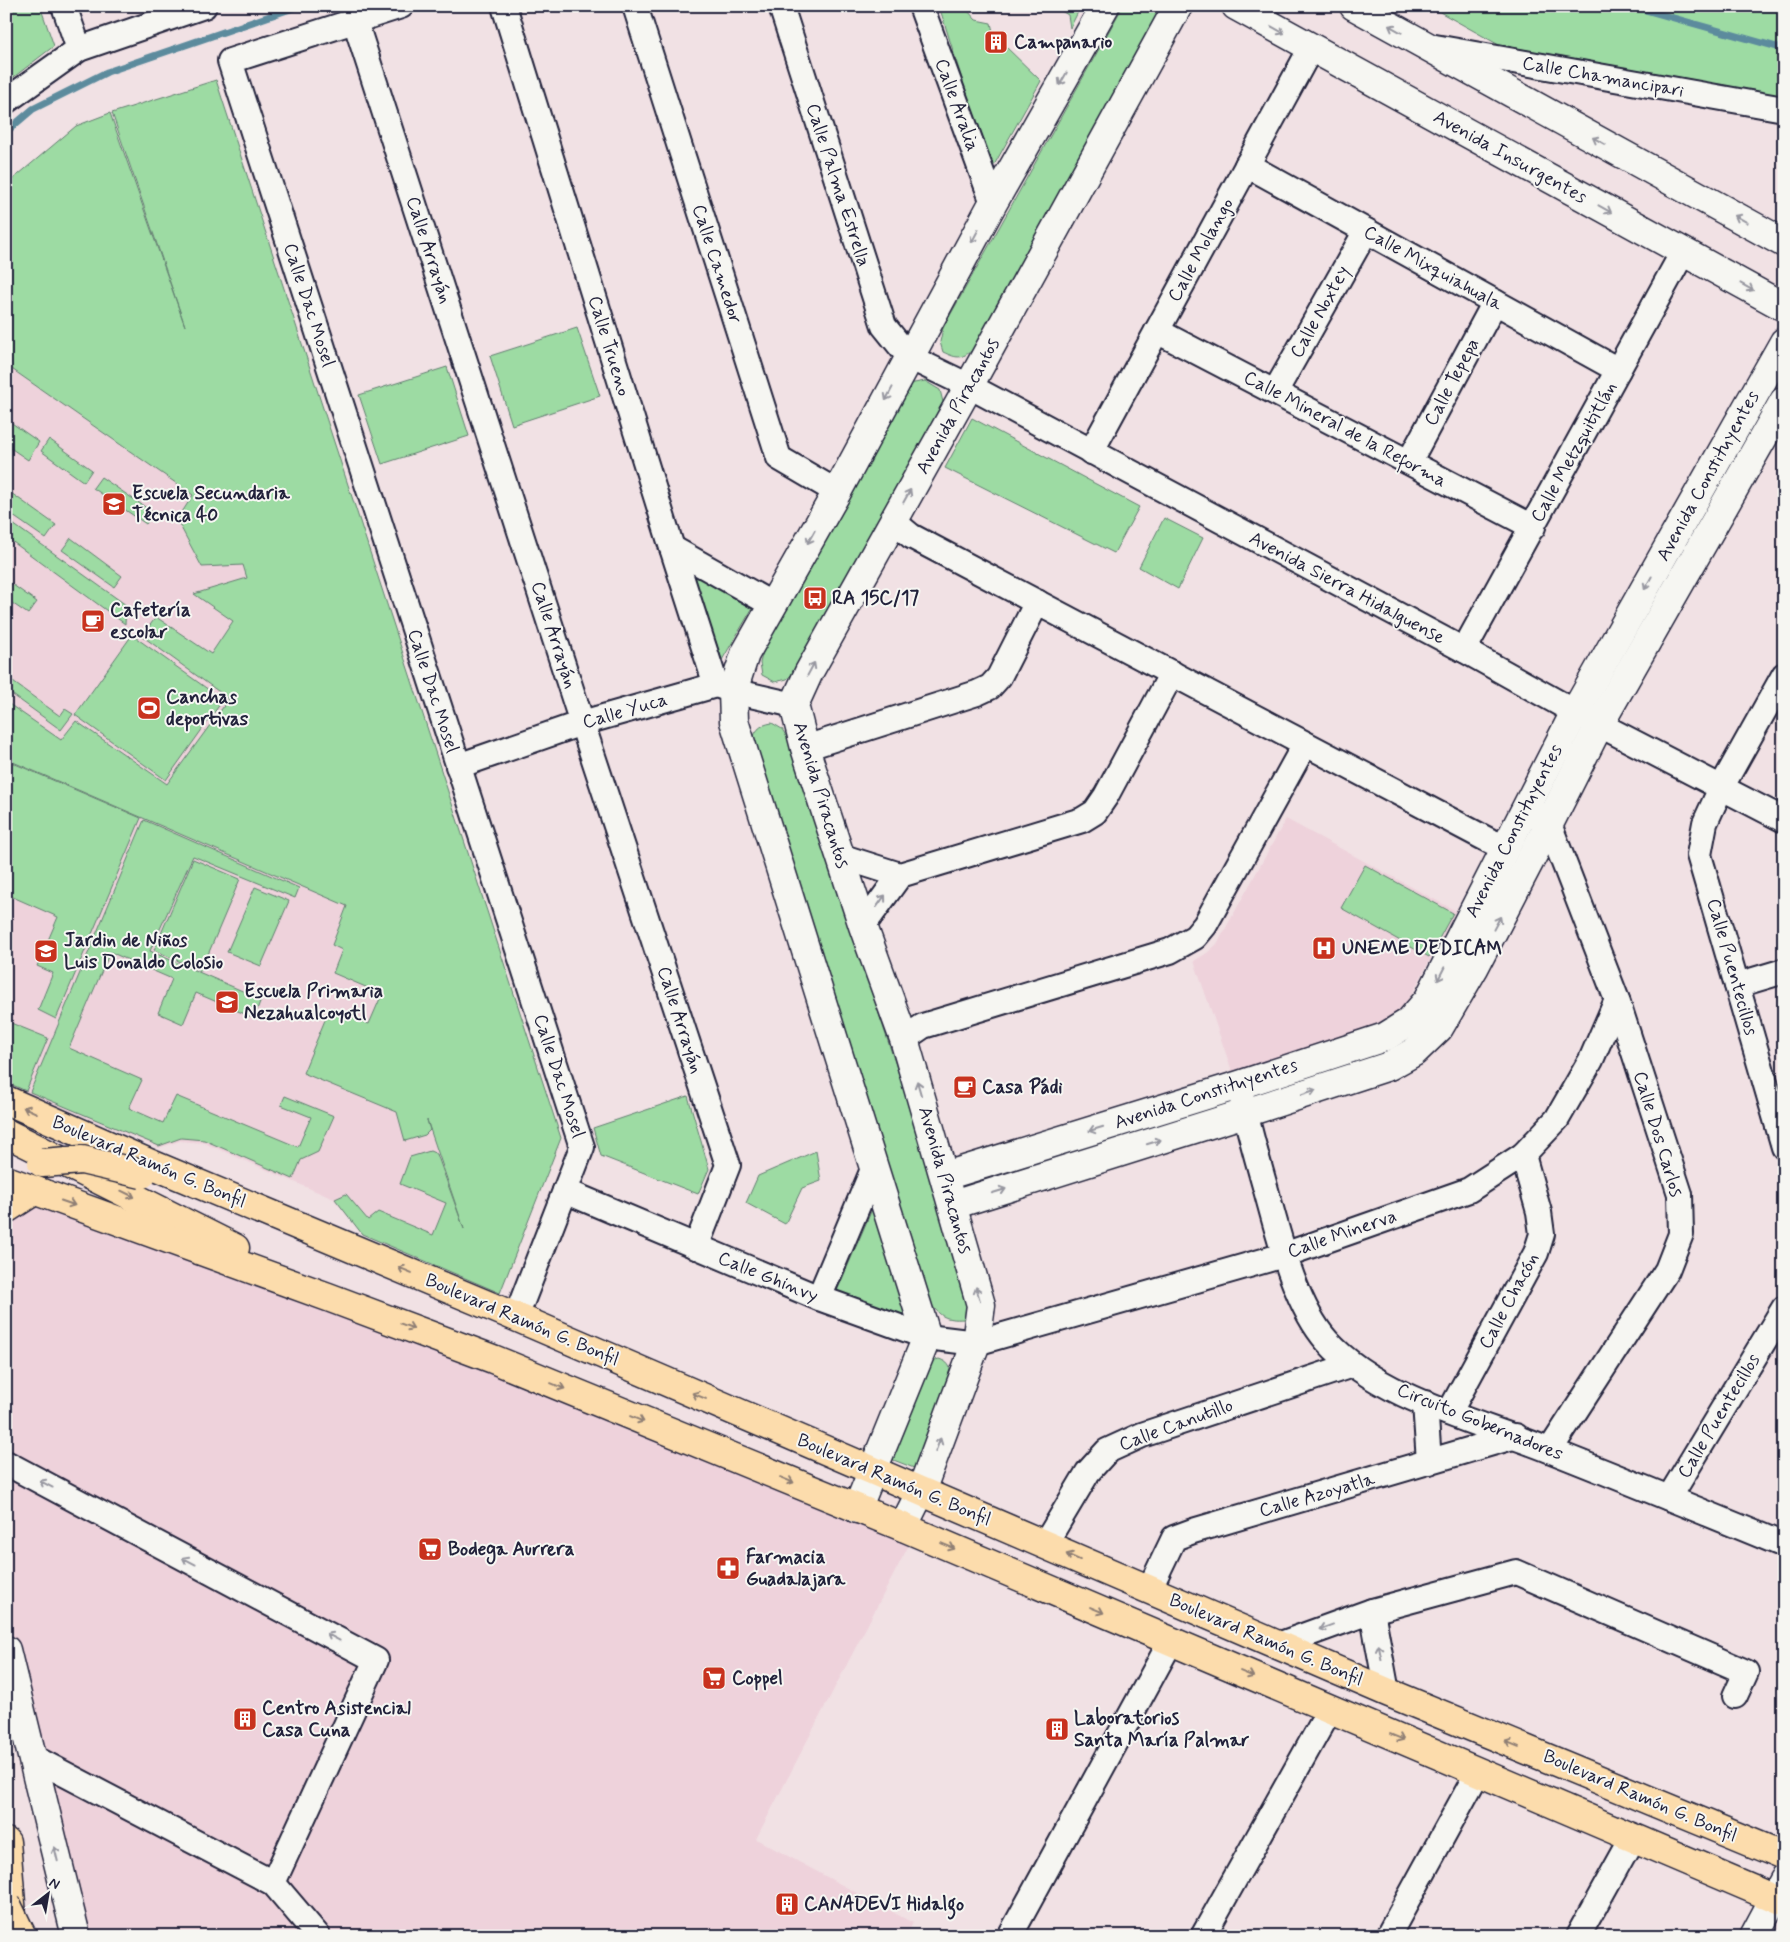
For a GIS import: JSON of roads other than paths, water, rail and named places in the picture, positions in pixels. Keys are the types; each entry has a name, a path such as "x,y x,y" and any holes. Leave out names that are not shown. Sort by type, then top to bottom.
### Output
{"main road":[{"name":"Boulevard Ramón G. Bonfil","path":"6,1100 151,1164 516,1317 1387,1692 1784,1856"},
{"path":"6,1133 234,1247 328,1297"},
{"path":"6,1171 42,1163 82,1160 142,1174 421,1297 704,1417 796,1437"},
{"name":"Boulevard Ramón G. Bonfil","path":"6,1180 493,1359 903,1527 1633,1837 1780,1893"},
{"path":"6,1209 34,1191"},
{"path":"6,1842 14,1936"},
{"path":"6,1903 22,1936"}],"street":[{"path":"64,6 79,49"},
{"path":"6,101 79,49 204,6"},
{"path":"355,21 401,6"},
{"name":"Calle Trueno","path":"504,6 672,548 725,688"},
{"name":"Calle Camedor","path":"635,6 779,458 836,492"},
{"name":"Calle Palma Estrella","path":"781,6 884,326 909,357"},
{"name":"Calle Aralia","path":"921,6 993,203"},
{"path":"857,1509 928,1336 725,688 836,492 993,203 1105,6"},
{"name":"Avenida Piracantos","path":"903,1527 921,1491 976,1342 981,1305 904,1039 863,926 805,748 794,705 809,672 1178,6"},
{"name":"Avenida Insurgentes","path":"1236,6 1784,307"},
{"path":"1354,6 1784,243"},
{"name":"Calle Dac Mosel","path":"355,21 230,61 582,1147 516,1317"},
{"name":"Calle Arrayán","path":"355,21 582,723 728,1165 696,1247"},
{"name":"Calle Chamancipari","path":"1422,44 1784,109"},
{"name":"Calle Molango","path":"1091,452 1311,48"},
{"name":"Calle Mixquiahuala","path":"1247,165 1618,370"},
{"name":"Calle Noxtey","path":"1275,392 1366,231"},
{"name":"Calle Metzquititlán","path":"1464,650 1683,252"},
{"name":"Calle Tepepa","path":"1409,462 1495,302"},
{"name":"Calle Mineral de la Reforma","path":"1157,331 1533,527"},
{"name":"Avenida Constituyentes","path":"945,1176 1239,1085 1385,1037 1408,1022 1428,1000 1575,712 1784,342"},
{"name":"Avenida Sierra Hidalguense","path":"909,357 969,386 1464,650 1575,712 1784,820"},
{"name":"Avenida Constituyentes","path":"953,1205 1245,1114 1389,1066 1414,1052 1433,1034 1439,1028 1474,968 1549,824 1598,724 1784,401"},
{"path":"893,521 911,536 1490,841 1506,847"},
{"path":"672,548 773,605"},
{"path":"805,748 990,687 999,677 1037,602"},
{"path":"840,856 900,875 1082,820 1095,812 1106,796 1172,673"},
{"name":"Calle Puentecillos","path":"1784,675 1721,788 1705,823 1699,854 1737,986 1780,1113 1784,1147"},
{"name":"Calle Yuca","path":"458,766 582,723 725,688 794,705"},
{"path":"904,1039 923,1026 1170,950 1195,937 1205,924 1305,744"},
{"path":"1526,808 1549,824"},
{"name":"Calle Dos Carlos","path":"1549,824 1617,1000 1680,1194 1681,1234 1667,1270 1550,1450"},
{"path":"863,926 900,875"},
{"path":"1737,986 1784,971"},
{"name":"Calle Minerva","path":"976,1342 1284,1255 1469,1190 1523,1155 1556,1119 1591,1060 1617,1000"},
{"name":"Circuito Gobernadores","path":"1239,1085 1245,1114 1284,1255 1306,1308 1326,1340 1352,1365 1396,1390 1449,1413 1516,1436 1784,1545"},
{"name":"Calle Chacón","path":"1449,1413 1536,1253 1542,1234 1539,1212 1523,1155"},
{"path":"819,1298 874,1167"},
{"name":"Calle Ghinvy","path":"565,1191 819,1298 928,1336 976,1342"},
{"name":"Calle Puentecillos","path":"1669,1498 1784,1308"},
{"name":"Calle Canutillo","path":"1045,1544 1088,1472 1107,1451 1142,1435 1352,1365"},
{"path":"1425,1402 1429,1462"},
{"name":"Calle Azoyatla","path":"1148,1590 1174,1538 1202,1528 1516,1436"},
{"path":"6,1463 376,1660 273,1883"},
{"path":"1278,1645 1372,1611 1516,1572 1746,1672 1735,1696"},
{"path":"1372,1611 1387,1692"},
{"path":"1010,1936 1171,1641"},
{"path":"6,1650 34,1758 76,1936"},
{"path":"1203,1936 1330,1709"},
{"path":"34,1758 273,1883 318,1936"},
{"path":"1388,1936 1478,1772"},
{"path":"1578,1936 1633,1837"},
{"path":"1754,1936 1780,1893"}],"waterway":[{"path":"6,132 33,109 107,72 299,6"},
{"path":"1631,6 1784,49"}],"place":[{"name":"Campanario","path":"996,42"},
{"name":"Escuela Secundaria Técnica 40","path":"114,504"},
{"name":"RA 15C/17","path":"815,598"},
{"name":"Cafetería escolar","path":"93,621"},
{"name":"Canchas deportivas","path":"149,708"},
{"name":"UNEME DEDICAM","path":"1324,948"},
{"name":"Jardin de Niños Luis Donaldo Colosio","path":"46,951"},
{"name":"Escuela Primaria Nezahualcoyotl","path":"227,1002"},
{"name":"Casa Pádi","path":"965,1087"},
{"name":"Bodega Aurrera","path":"430,1549"},
{"name":"Farmacia Guadalajara","path":"728,1568"},
{"name":"Coppel","path":"714,1678"},
{"name":"Centro Asistencial Casa Cuna","path":"245,1719"},
{"name":"Laboratorios Santa María Palmar","path":"1057,1729"},
{"name":"CANADEVI Hidalgo","path":"787,1904"}]}
